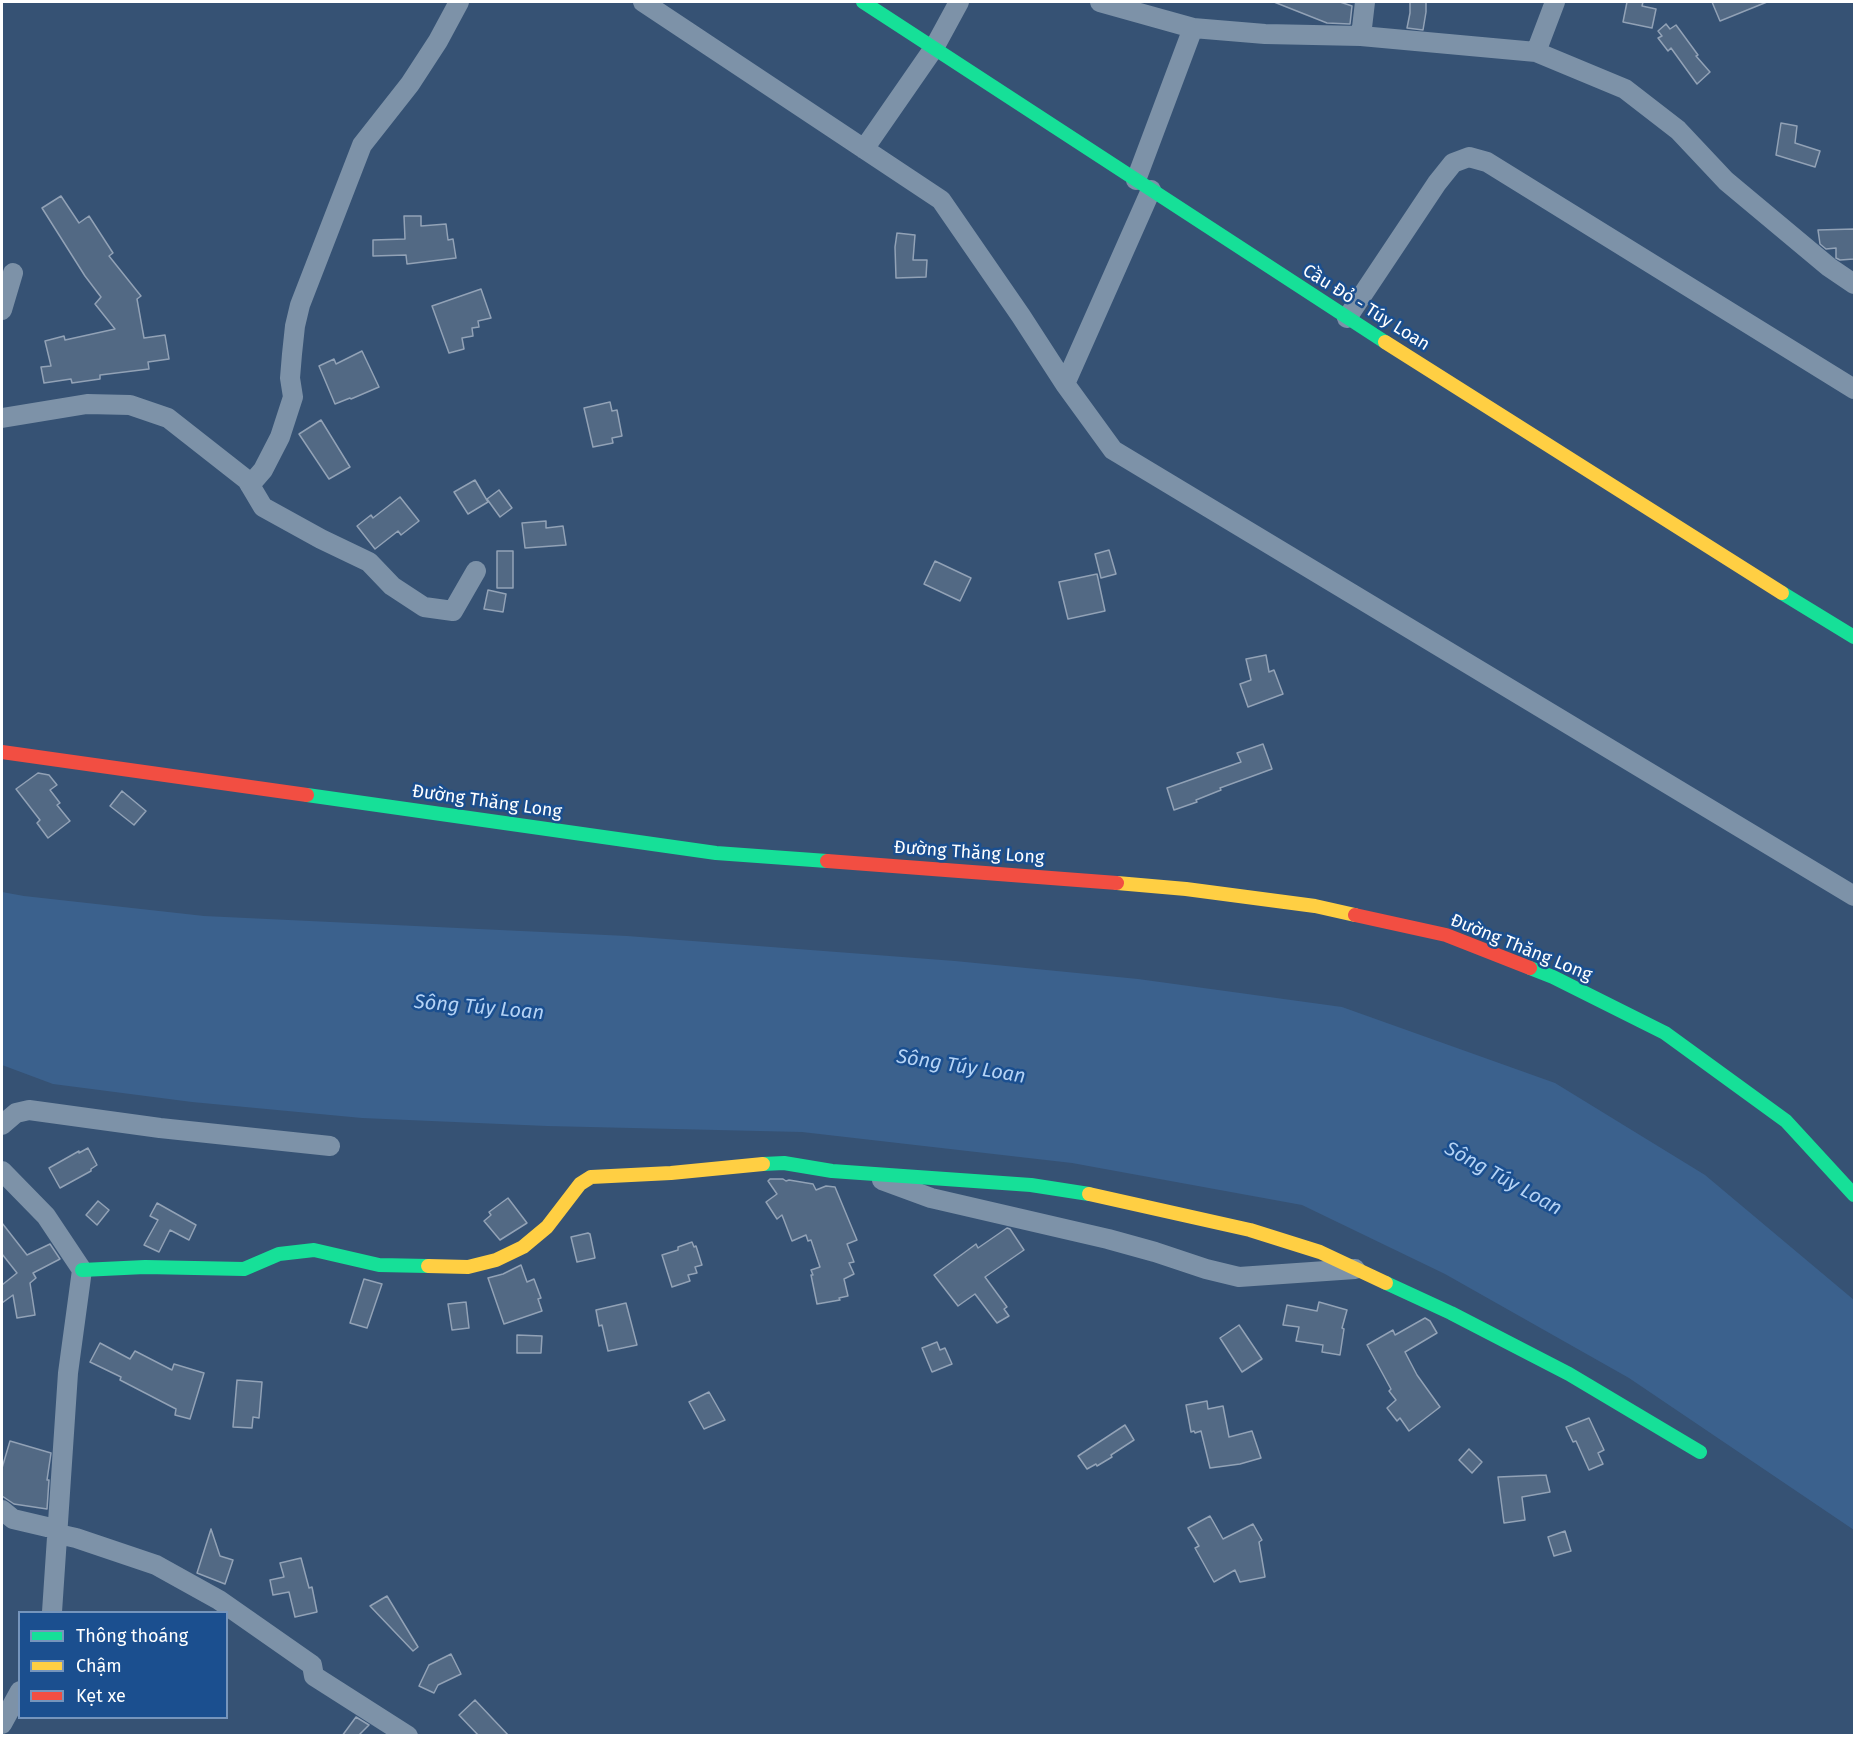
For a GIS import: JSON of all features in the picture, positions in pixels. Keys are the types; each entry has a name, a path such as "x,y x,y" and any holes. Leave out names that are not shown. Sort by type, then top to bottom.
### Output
{"street":[{"path":"250,485 263,470 280,437 293,397 290,378 295,326 300,305 362,145 410,84 438,41 459,2"},
{"path":"643,2 941,200 1065,384 1113,450 1854,896"},
{"name":"Cầu Đỏ - Túy Loan","path":"863,2 1347,318 1854,638"},
{"path":"864,149 934,48 959,2"},
{"path":"1100,2 1192,28 1265,34 1361,36 1536,52 1625,89 1678,130 1726,181 1829,267 1854,284"},
{"path":"1361,36 1365,2"},
{"path":"1536,52 1555,2"},
{"path":"1065,384 1143,185 1192,28"},
{"path":"1347,318 1437,183 1453,163 1469,157 1488,162 1854,389"},
{"path":"2,310 13,273"},
{"path":"2,418 87,404 130,405 168,418 247,480 263,507 369,562 392,586 424,607 453,611 476,572"},
{"name":"Đường Thăng Long","path":"2,752 716,853 1042,876 1233,895 1315,906 1446,935 1553,977 1665,1033 1786,1121 1854,1195"},
{"path":"2,1125 16,1113 29,1110 160,1128 330,1146"},
{"path":"82,1270 146,1267 244,1269 279,1254 314,1250 379,1265 468,1267 510,1254 536,1237 558,1214 580,1184 591,1177 784,1163 832,1171 1031,1185 1106,1197 1277,1238 1320,1252 1450,1313 1569,1374 1700,1452"},
{"path":"2,1171 46,1216 82,1270 68,1373 52,1611"},
{"path":"866,1173 892,1185 931,1198 1155,1251 1206,1269 1239,1277 1357,1269"},
{"path":"2,1510 13,1519 46,1527 156,1565 219,1600 312,1665 314,1676 408,1736"},
{"path":"2,1724 18,1695"}],"water":[{"name":"Sông Túy Loan","path":"2,892 204,916 627,936 955,961 1138,979 1342,1007 1555,1083 1705,1175 1854,1300 1854,1530 1629,1378 1445,1274 1302,1205 1072,1163 802,1132 547,1126 362,1118 192,1102 53,1084 2,1065"}],"building":[{"path":"1274,2 1340,2 1352,6 1350,24 1327,23"},
{"path":"1410,2 1426,2 1423,30 1407,28"},
{"path":"1627,2 1643,2 1642,6 1656,9 1652,28 1623,22"},
{"path":"1712,2 1767,2 1720,21"},
{"path":"1666,24 1670,29 1676,25 1698,55 1696,56 1710,72 1697,84 1671,48 1668,51 1658,38 1662,36 1658,31"},
{"path":"1781,123 1797,126 1795,143 1820,151 1815,167 1776,155"},
{"path":"61,196 79,223 89,216 113,253 109,256 141,296 137,299 144,338 165,335 169,359 148,362 149,369 100,375 100,379 72,383 71,379 44,383 41,367 51,366 45,341 64,336 65,340 115,329 95,304 101,297 42,208"},
{"path":"404,216 421,216 421,226 446,224 448,240 453,239 456,258 407,264 406,255 373,256 373,240 405,239"},
{"path":"1854,229 1854,259 1840,260 1836,258 1836,248 1826,249 1820,244 1818,230"},
{"path":"897,233 915,235 913,260 927,260 926,277 896,278"},
{"path":"481,289 491,318 478,321 479,327 472,328 473,336 462,338 464,349 449,353 432,306"},
{"path":"362,351 379,387 335,404 319,366 334,359 336,364"},
{"path":"610,402 612,411 617,410 622,436 612,438 613,443 593,447 584,408"},
{"path":"321,420 350,467 329,479 299,434"},
{"path":"475,480 488,502 468,514 454,492"},
{"path":"499,490 512,508 500,517 487,499"},
{"path":"400,497 419,521 401,535 398,531 375,549 357,526 371,515 373,518"},
{"path":"546,521 546,528 563,526 566,545 525,548 522,523"},
{"path":"1109,550 1116,574 1101,578 1095,554"},
{"path":"497,551 513,551 513,588 497,588"},
{"path":"935,561 971,578 960,601 924,584"},
{"path":"1097,574 1105,611 1068,619 1059,582"},
{"path":"488,590 506,594 503,612 484,609"},
{"path":"1266,655 1269,672 1274,670 1283,694 1248,707 1240,684 1251,680 1246,659"},
{"path":"1263,744 1272,769 1220,788 1221,790 1196,800 1197,802 1174,810 1167,788 1241,762 1237,753"},
{"path":"38,773 49,775 57,785 50,790 60,803 57,805 70,821 48,838 37,823 40,820 16,789"},
{"path":"122,791 146,811 134,825 110,806"},
{"path":"88,1148 97,1165 91,1171 60,1188 49,1168"},
{"path":"770,1179 813,1184 816,1190 826,1186 835,1187 857,1240 847,1244 854,1262 849,1263 854,1274 844,1279 848,1296 839,1298 840,1300 817,1304 811,1270 820,1267 811,1240 808,1241 806,1235 792,1241 782,1215 777,1219 766,1202 777,1194 768,1181"},
{"path":"508,1198 527,1223 500,1240 484,1221 491,1215 489,1212"},
{"path":"98,1201 109,1210 97,1225 86,1215"},
{"path":"157,1203 196,1225 189,1240 170,1230 159,1252 144,1245 158,1220 150,1216"},
{"path":"2,1223 27,1255 50,1244 60,1259 33,1273 36,1278 30,1283 35,1315 17,1318 13,1295 2,1303 2,1285 17,1273 2,1254"},
{"path":"1007,1228 1024,1250 985,1277 1007,1307 1004,1309 1009,1316 997,1323 975,1294 958,1306 934,1275 976,1244 978,1248"},
{"path":"588,1233 595,1258 577,1262 571,1237"},
{"path":"692,1242 694,1247 696,1246 702,1265 695,1267 697,1273 688,1275 690,1281 672,1287 662,1255"},
{"path":"521,1265 527,1282 534,1279 541,1298 538,1299 542,1311 504,1324 488,1278"},
{"path":"364,1279 382,1284 367,1328 350,1323"},
{"path":"466,1302 469,1328 452,1330 448,1304"},
{"path":"1319,1302 1347,1310 1342,1328 1344,1329 1340,1355 1322,1352 1323,1345 1296,1341 1299,1327 1283,1325 1287,1305 1317,1311"},
{"path":"626,1303 637,1345 608,1351 596,1310"},
{"path":"1425,1318 1430,1321 1437,1333 1405,1352 1417,1375 1440,1407 1409,1431 1400,1418 1397,1421 1387,1408 1396,1400 1389,1391 1391,1389 1367,1345 1393,1330 1395,1335"},
{"path":"1239,1325 1262,1359 1242,1372 1220,1338"},
{"path":"517,1335 542,1336 541,1353 517,1353"},
{"path":"937,1342 940,1350 945,1348 952,1364 932,1372 922,1348"},
{"path":"100,1343 130,1359 135,1351 172,1370 174,1364 204,1373 190,1419 175,1415 176,1409 90,1362"},
{"path":"237,1380 262,1382 259,1418 253,1417 252,1428 233,1427"},
{"path":"709,1392 725,1420 704,1429 689,1402"},
{"path":"1207,1401 1208,1409 1223,1406 1229,1437 1252,1431 1261,1458 1240,1464 1210,1468 1201,1431 1191,1432 1186,1405"},
{"path":"1589,1418 1604,1450 1598,1453 1603,1464 1589,1470 1576,1441 1573,1442 1566,1427"},
{"path":"1125,1425 1134,1440 1111,1455 1112,1457 1087,1469 1078,1456"},
{"path":"10,1441 51,1453 47,1480 49,1480 47,1509 14,1504 2,1496 2,1468"},
{"path":"1469,1449 1482,1462 1472,1473 1459,1460"},
{"path":"1546,1475 1550,1492 1522,1497 1525,1520 1504,1523 1498,1477"},
{"path":"1210,1516 1223,1539 1253,1524 1262,1540 1259,1542 1265,1577 1240,1582 1235,1570 1214,1582 1195,1548 1199,1546 1188,1528"},
{"path":"211,1529 220,1556 233,1560 225,1584 197,1573"},
{"path":"1565,1531 1571,1551 1554,1556 1548,1537"},
{"path":"301,1558 309,1588 312,1587 317,1612 295,1617 289,1592 273,1595 270,1580 284,1577 280,1563"},
{"path":"387,1596 418,1647 413,1651 370,1606"},
{"path":"451,1654 461,1674 438,1685 434,1693 419,1686 429,1665"},
{"path":"475,1700 509,1736 479,1736 459,1715"},
{"path":"356,1717 369,1725 358,1736 342,1736"}],"traffic: fast":[{"path":"863,2 1385,342"},
{"path":"1782,593 1854,637"},
{"path":"307,795 716,853 827,861"},
{"path":"1530,968 1553,977 1665,1033 1786,1121 1854,1195"},
{"path":"763,1164 784,1163 832,1171 1031,1185 1089,1194"},
{"path":"82,1270 145,1267 244,1269 279,1254 314,1250 379,1265 428,1266"},
{"path":"1386,1283 1451,1313 1569,1374 1700,1452"}],"traffic: slow":[{"path":"1385,342 1782,593"},
{"path":"1117,883 1186,889 1315,906 1355,915"},
{"path":"428,1266 468,1267 496,1260 523,1247 547,1227 580,1184 591,1177 671,1173 763,1164"},
{"path":"1089,1194 1250,1230 1320,1252 1386,1283"}],"traffic: jam":[{"path":"2,752 307,795"},
{"path":"827,861 1117,883"},
{"path":"1355,915 1446,935 1530,968"}]}
